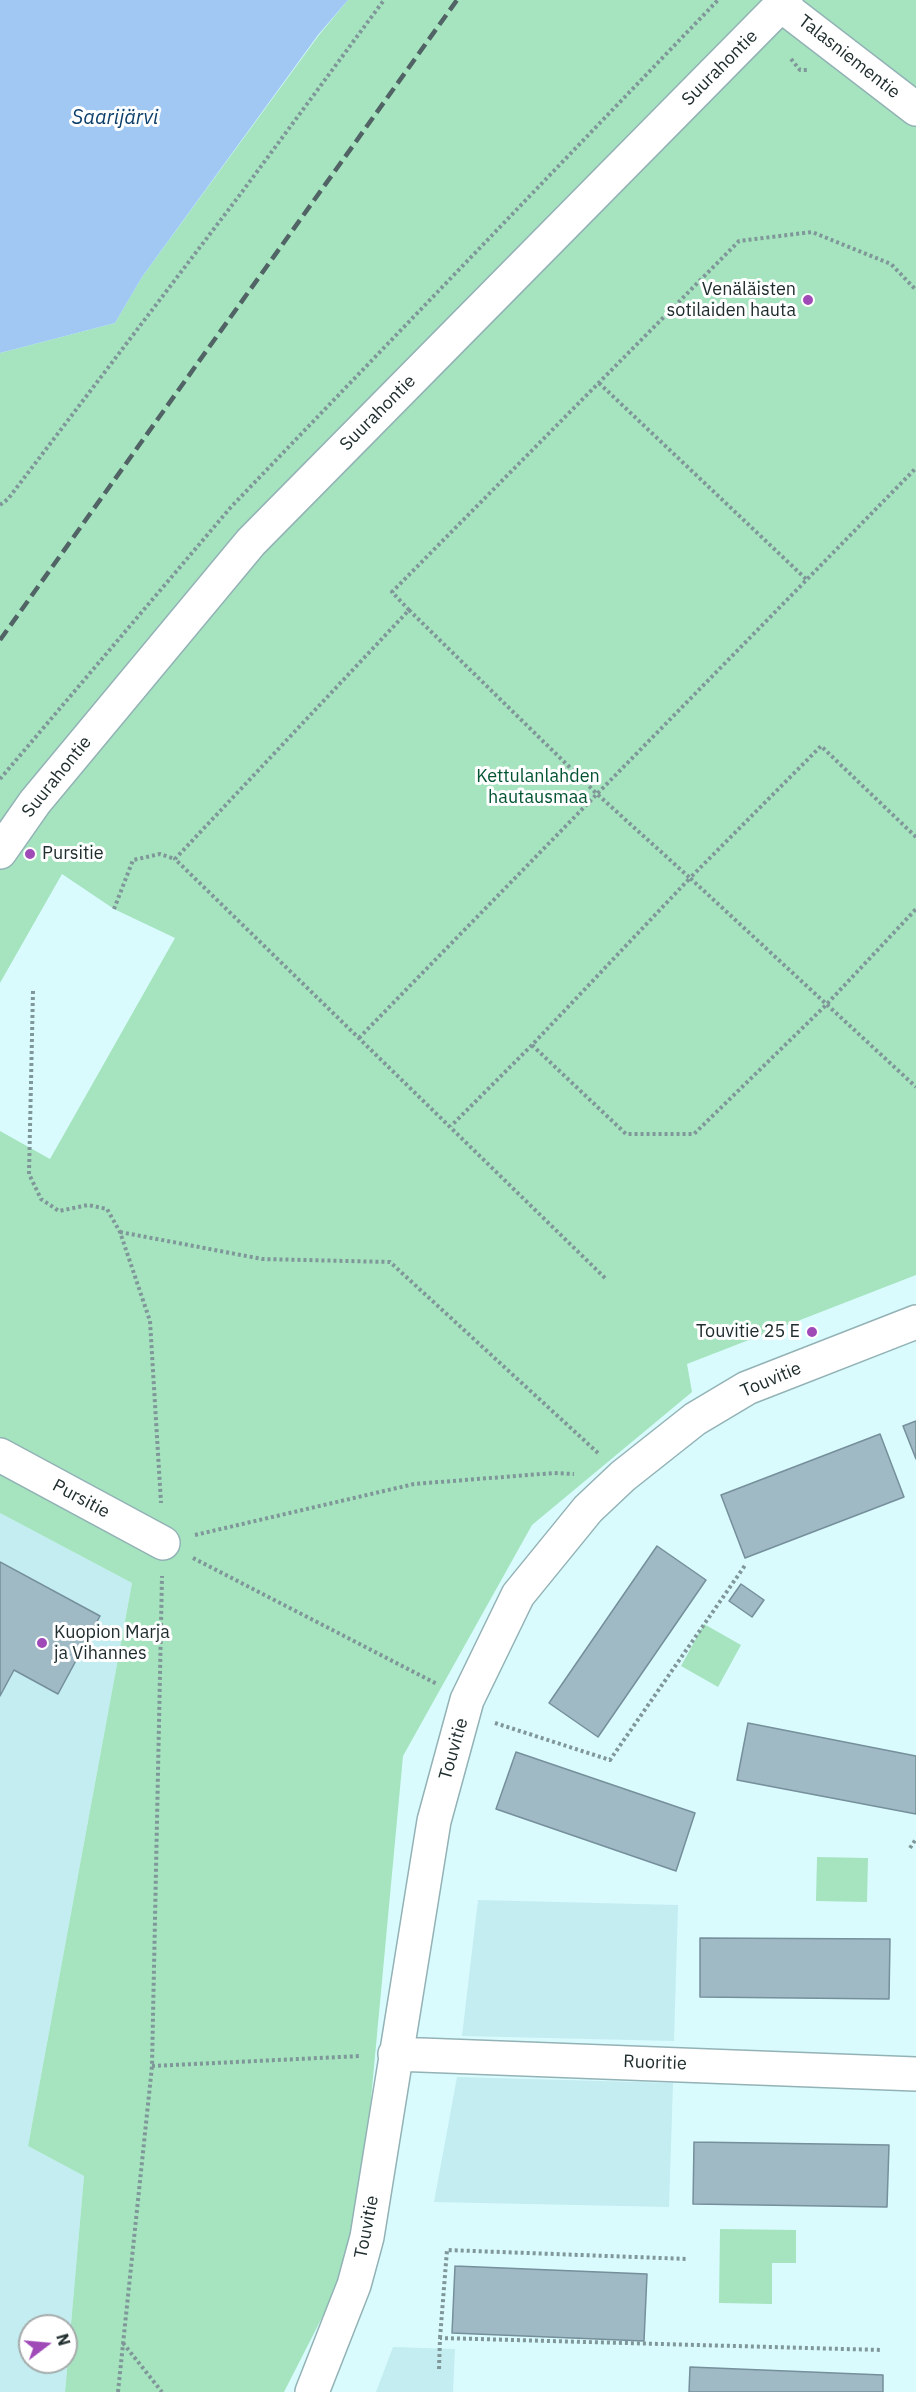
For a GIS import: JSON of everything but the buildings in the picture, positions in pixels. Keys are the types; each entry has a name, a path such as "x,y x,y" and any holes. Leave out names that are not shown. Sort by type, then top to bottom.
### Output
{"street":[{"name":"Talasniementie","path":"784,3 916,109"},
{"name":"Suurahontie","path":"0,852 35,802 251,542 784,3"},
{"name":"Touvitie","path":"312,2392 354,2285 367,2237 434,1821 518,1595 588,1509 623,1476 695,1419 747,1388 916,1322"},
{"name":"Pursitie","path":"0,1455 163,1543"},
{"name":"Ruoritie","path":"395,2054 916,2074"}],"path":[{"path":"0,505 8,499 242,192 384,0"},
{"path":"0,779 231,507 718,0"},
{"path":"916,290 891,264 812,232 739,241 392,592 597,794 916,1087"},
{"path":"599,383 807,580"},
{"path":"359,1038 916,468"},
{"path":"175,859 409,610"},
{"path":"451,1126 821,746 916,837"},
{"path":"114,909 133,860 160,854 175,859 605,1278"},
{"path":"532,1045 626,1134 694,1134 826,1005 916,909"},
{"path":"33,991 29,1174 41,1200 59,1211 88,1204 107,1209 120,1232 150,1321 163,1543 152,2066 118,2392"},
{"path":"120,1232 262,1259 390,1262 623,1476"},
{"path":"163,1543 414,1484 554,1473 623,1476"},
{"path":"163,1543 477,1710 610,1760 746,1564"},
{"path":"910,1848 916,1839"},
{"path":"152,2066 395,2054"},
{"path":"439,2369 447,2250 688,2259"},
{"path":"440,2338 882,2350"},
{"path":"123,2343 162,2392"}],"shaded area":[{"path":"0,1513 132,1583 28,2146 84,2176 72,2314 18,2314 18,2374 67,2374 65,2392 0,2392"},
{"path":"478,1900 678,1905 674,2041 462,2036"},
{"path":"457,2077 673,2083 669,2207 434,2202"},
{"path":"393,2347 455,2349 453,2392 376,2392"}],"green space":[{"name":"Kettulanlahden hautausmaa","path":"348,0 916,0 916,1275 687,1364 692,1392 532,1525 403,1756 357,2249 284,2392 65,2392 67,2374 78,2374 78,2314 72,2314 84,2176 28,2146 132,1583 0,1513 0,1131 50,1159 175,938 114,909 62,874 0,983 0,353 115,323 142,277 319,35"},
{"path":"704,1624 741,1645 718,1687 681,1666"},
{"path":"817,1857 868,1858 867,1902 816,1901"},
{"path":"720,2229 796,2230 796,2263 772,2263 772,2304 719,2303"}],"water":[{"name":"Saarijärvi","path":"0,0 348,0 318,35 142,277 115,323 0,353"}],"railway":[{"path":"0,640 457,0"}],"place":[{"name":"Venäläisten sotilaiden hauta","path":"808,300"},
{"name":"Pursitie","path":"30,854"},
{"name":"Touvitie 25 E","path":"812,1332"},
{"name":"Kuopion Marja ja Vihannes","path":"42,1643"}]}
